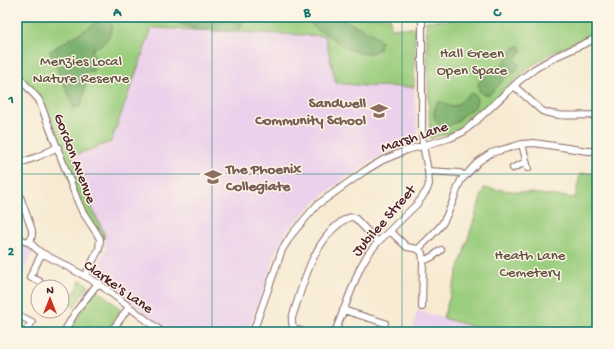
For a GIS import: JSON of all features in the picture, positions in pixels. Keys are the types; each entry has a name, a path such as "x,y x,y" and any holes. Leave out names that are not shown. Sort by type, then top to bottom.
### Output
{"street":[{"name":"Jubilee Street","path":"335,332 360,268 368,254 378,242 418,203 429,184 423,145 422,17"},
{"name":"Marsh Lane","path":"253,332 282,250 292,234 313,209 327,197 383,160 407,150 450,138 467,130 528,73 546,62 597,38"},
{"name":"Gordon Avenue","path":"17,76 39,100 82,211 100,239 100,249 85,276"},
{"path":"514,86 542,111 547,113 564,115 597,114"},
{"path":"418,249 442,223 461,180 479,161 491,153 522,144 534,143 597,151"},
{"path":"512,168 527,165 522,144"},
{"path":"17,164 58,147"},
{"path":"428,171 460,173 465,176"},
{"path":"17,188 32,230 30,243 17,238"},
{"path":"304,332 293,327 292,318 315,253 324,239 337,225 347,218 352,217 355,218 378,242"},
{"path":"390,231 407,247 418,249 422,253 422,308"},
{"name":"Clarke's Lane","path":"30,243 41,252 98,283 162,332"},
{"path":"423,261 432,257 441,250"},
{"path":"34,279 30,277 41,252"},
{"path":"64,332 75,313 98,283"},
{"path":"111,332 129,307"},
{"path":"343,310 385,323"},
{"path":"20,316 32,322 25,332"}],"shaded area":[{"name":"The Phoenix Collegiate","path":"152,28 325,36 336,83 366,86 414,87 417,140 414,143 385,153 339,183 314,203 288,230 276,252 248,332 171,332 93,275 106,249 103,231 85,193 72,156 111,142"},
{"path":"17,242 34,250 22,275 17,273"},
{"path":"417,310 443,318 491,332 412,332"}],"green space":[{"name":"Menzies Local Nature Reserve","path":"17,17 390,17 391,28 415,28 414,87 366,86 336,83 325,36 152,28 111,142 72,156 85,193 105,237 99,238 82,211 39,100 17,75"},
{"path":"106,17 111,17 111,33 106,41 98,47 92,49 94,58 93,71 83,73 85,86 83,98 80,107 74,108 50,51"},
{"path":"163,17 240,17 242,24 238,32 197,30"},
{"path":"308,17 340,17 345,21 367,30 377,37 381,42 380,49 373,53 366,54 359,53 345,47 316,29"},
{"name":"Hall Green Open Space","path":"454,17 597,17 597,33 550,54 533,65 481,112 453,133 430,138 426,21 453,20"},
{"path":"520,46 522,52 515,59 519,64 516,70 507,76 488,95 482,94 479,90 478,84 488,71 495,70 501,66 515,47"},
{"path":"471,93 476,95 477,101 475,107 446,128 438,124 434,118 434,110 438,102 445,103 450,107 454,106"},
{"name":"Heath Lane Cemetery","path":"597,173 597,332 491,332 443,318 484,188 575,198 580,174"},
{"path":"80,280 88,285 74,307 70,305 70,298 74,292 76,292"},
{"path":"96,289 121,309 107,332 68,332"}],"place":[{"name":"Sandwell Community School","path":"379,111"},
{"name":"The Phoenix Collegiate","path":"213,177"}]}
